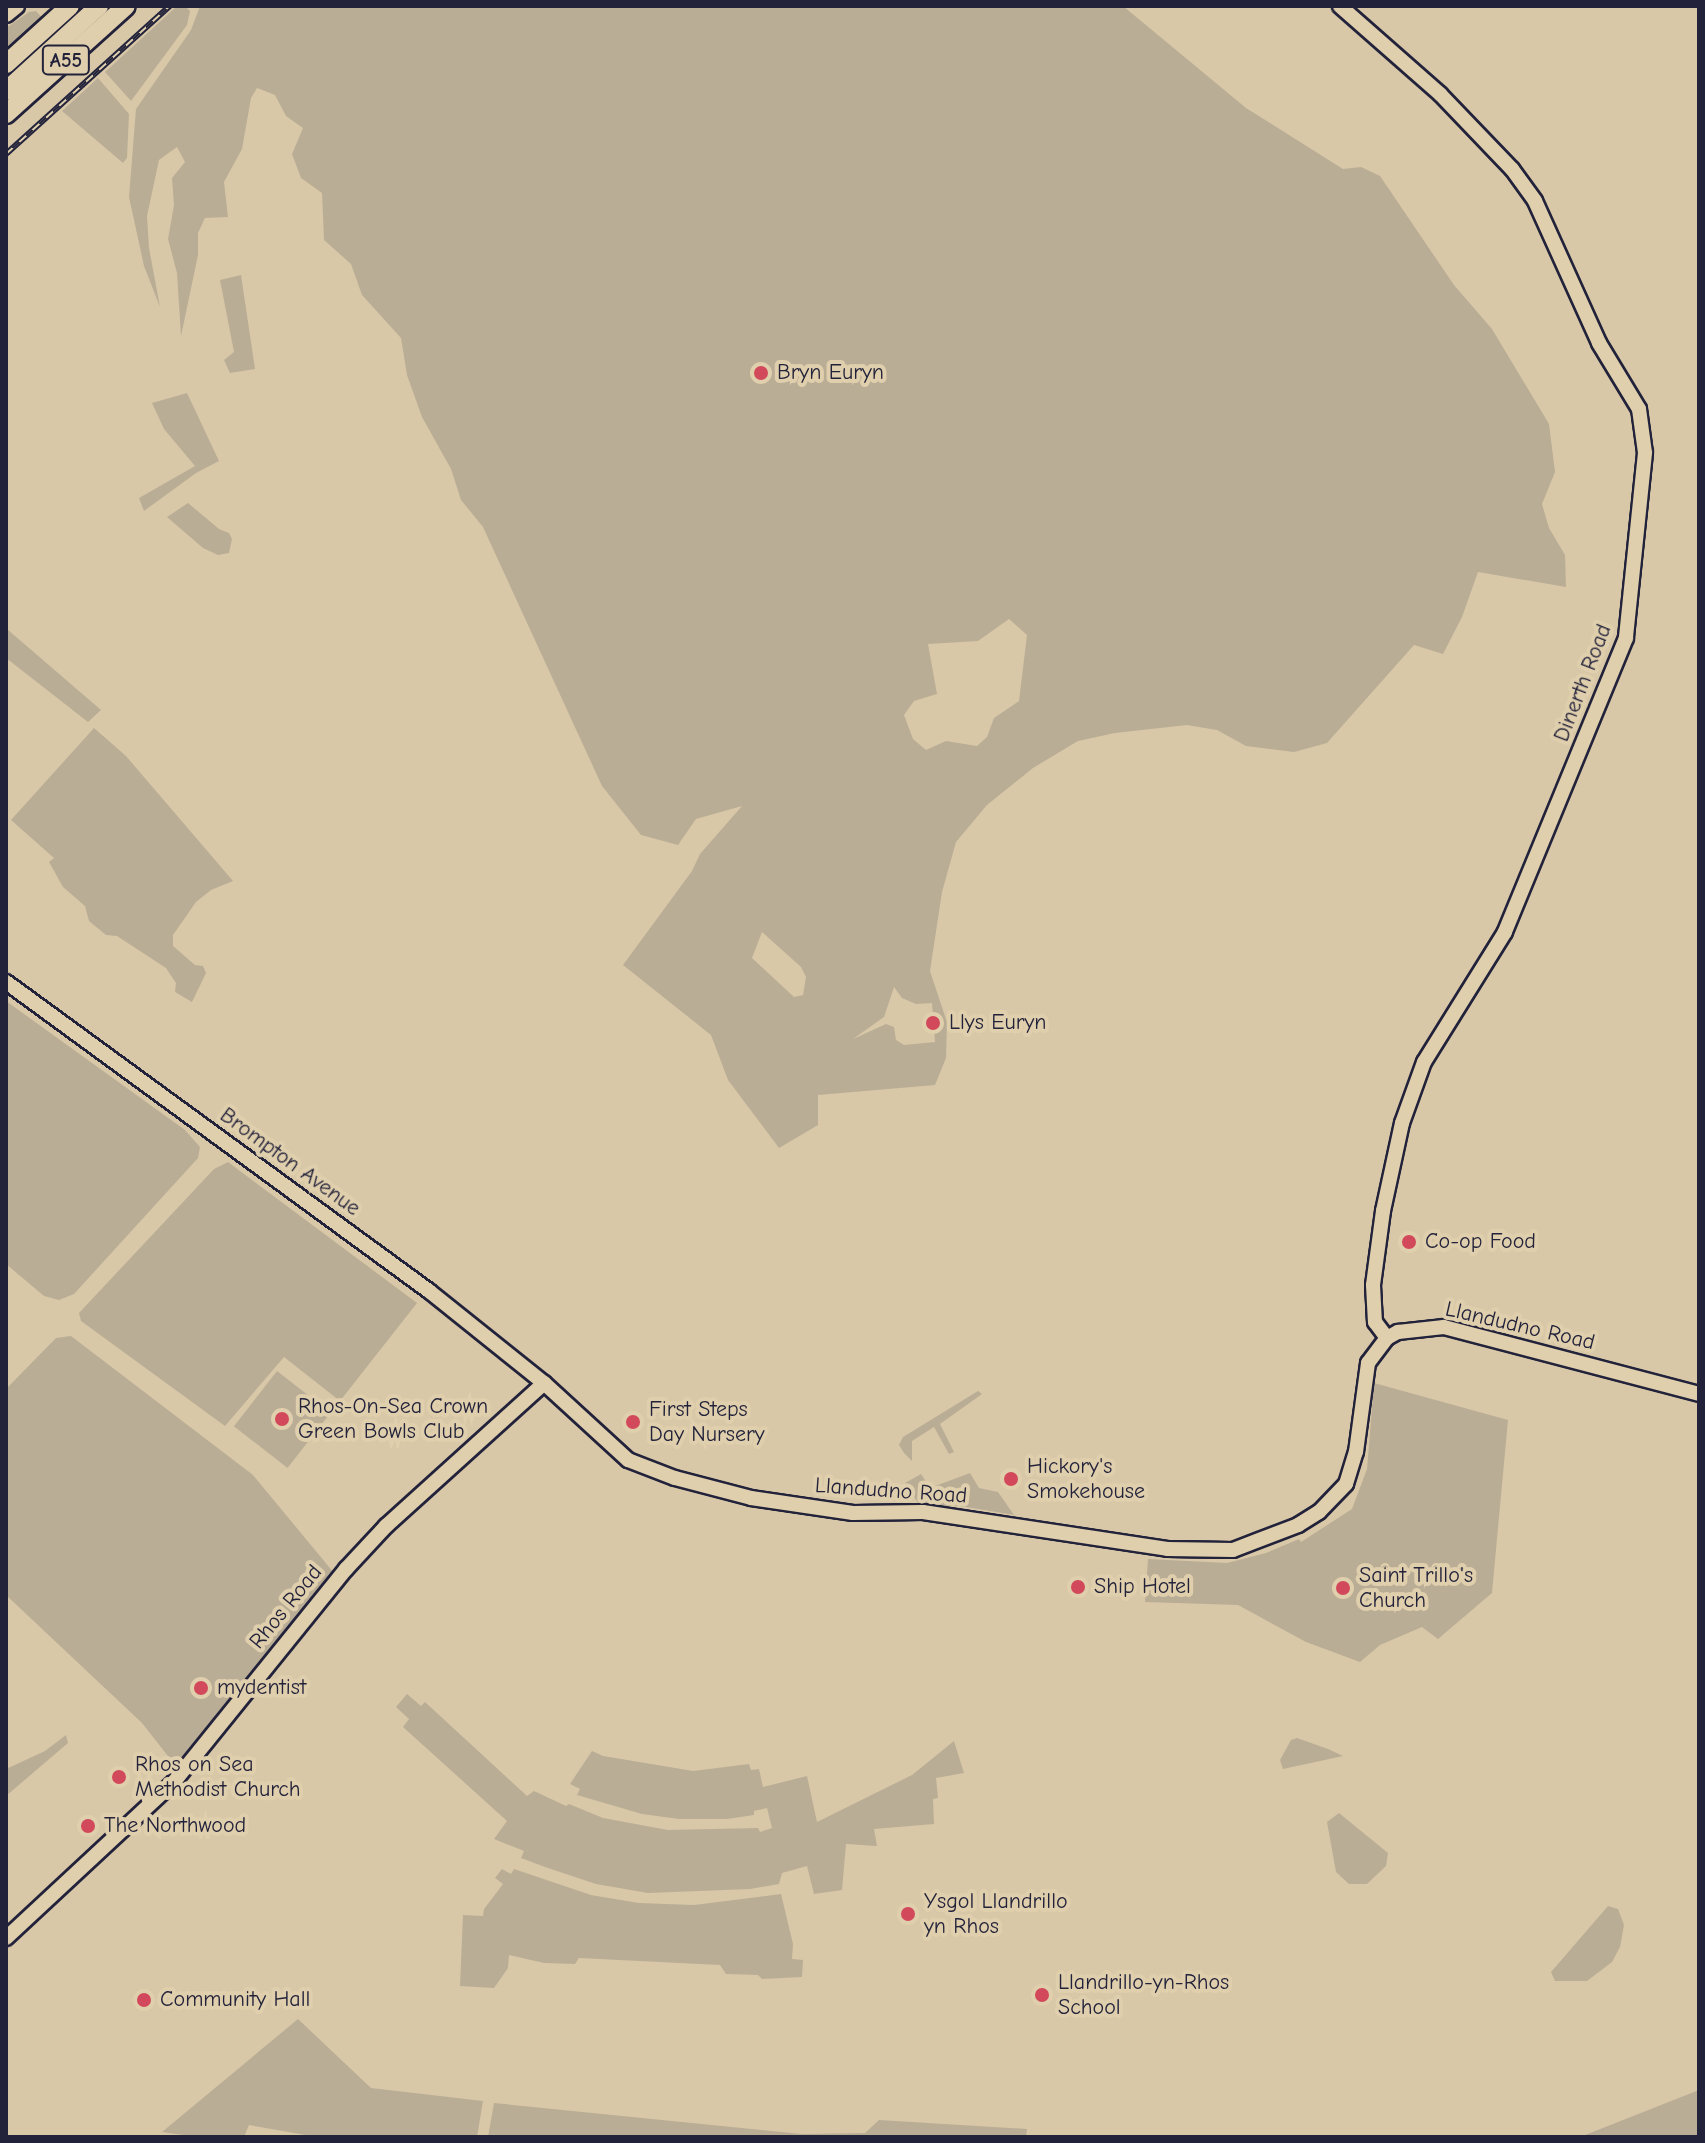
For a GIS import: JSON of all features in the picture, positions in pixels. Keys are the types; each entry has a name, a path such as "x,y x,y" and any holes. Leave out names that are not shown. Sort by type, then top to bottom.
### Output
{"highway":[{"path":"6,64 70,6"},
{"name":"A55","path":"6,91 99,6"},
{"name":"A55","path":"6,114 126,6"}],"main road":[{"path":"6,14 16,6"},
{"name":"Dinerth Road","path":"1340,6 1440,94 1512,169 1535,201 1599,343 1639,409 1645,453 1626,638 1505,932 1424,1062 1402,1123 1383,1211 1373,1285 1375,1322 1387,1338"},
{"name":"Brompton Avenue","path":"6,982 429,1291 544,1383"},
{"name":"Llandudno Road","path":"544,1383 628,1460 675,1478 751,1498 853,1513 923,1512 1167,1549 1233,1550 1298,1525 1327,1506 1346,1484 1356,1452 1368,1363 1387,1338 1411,1328 1444,1327 1699,1394"},
{"name":"Rhos Road","path":"6,1938 174,1782 346,1569 386,1526 544,1383"}],"shaded area":[{"path":"177,6 185,6 190,11 187,25 131,101 105,72"},
{"path":"200,6 1123,6 1246,108 1343,169 1361,167 1380,176 1454,285 1492,329 1549,424 1555,472 1542,504 1549,528 1565,555 1566,587 1478,572 1462,617 1443,654 1414,645 1327,743 1294,752 1246,746 1217,730 1187,725 1115,733 1078,741 1033,768 987,805 956,842 942,892 930,971 947,1022 946,1058 935,1085 818,1095 818,1125 779,1148 728,1080 711,1035 623,965 692,871 700,854 742,806 696,819 678,845 641,835 602,786 483,527 461,500 451,469 422,417 407,375 401,338 362,295 351,264 324,240 322,193 301,178 292,154 303,128 286,116 275,95 257,88 251,98 242,149 224,182 228,217 205,218 198,233 198,255 181,336 177,273 168,239 174,205 172,178 185,162 177,147 159,160 147,216 149,248 160,307 144,266 129,197 136,109 191,30","holes":["1009,619 1027,635 1019,701 994,718 987,737 977,746 946,741 926,750 913,739 904,715 914,701 937,694 928,644 978,641","762,932 801,967 806,977 803,995 794,997 752,958","894,987 902,998 916,1004 932,1003 935,1042 904,1045 896,1040 894,1027 886,1024 853,1039 884,1017"]},
{"path":"36,11 44,20 6,55 6,28 29,12"},
{"path":"98,78 129,114 127,158 123,163 62,111"},
{"path":"241,275 255,369 230,373 224,360 234,352 220,280"},
{"path":"187,393 219,461 196,473 144,511 139,498 195,466 164,429 152,403"},
{"path":"188,503 219,529 229,533 232,539 229,553 218,555 203,548 167,517"},
{"path":"6,630 101,710 88,722 6,658"},
{"path":"94,728 126,756 233,881 211,890 196,902 173,935 173,946 195,965 203,966 206,973 192,1002 175,992 176,983 166,968 117,936 106,935 89,921 85,906 63,887 49,862 54,858 11,820"},
{"path":"6,1001 185,1130 200,1147 198,1158 74,1294 59,1300 44,1296 6,1264"},
{"path":"228,1162 417,1303 340,1401 284,1357 225,1426 81,1321 79,1313 214,1169"},
{"path":"71,1336 253,1475 334,1573 175,1765 142,1723 6,1595 6,1389 56,1338"},
{"name":"Rhos-On-Sea Crown Green Bowls Club","path":"277,1371 331,1413 287,1468 234,1426"},
{"path":"1374,1383 1508,1420 1492,1593 1438,1639 1422,1627 1380,1645 1360,1662 1306,1642 1238,1605 1145,1602 1148,1559 1227,1563 1266,1553 1299,1539 1301,1542 1352,1509 1367,1469"},
{"path":"978,1391 982,1394 940,1424 954,1452 949,1454 934,1427 912,1441 912,1461 904,1453 899,1445 903,1437"},
{"path":"970,1473 979,1488 998,1492 1014,1515 960,1506 920,1506 905,1483 921,1474 930,1488"},
{"path":"407,1694 421,1706 425,1702 527,1796 534,1791 603,1818 668,1830 758,1828 760,1832 772,1828 767,1808 754,1811 754,1815 727,1819 679,1819 642,1814 577,1795 580,1789 570,1784 592,1751 603,1756 693,1771 749,1764 751,1770 759,1769 763,1787 807,1776 817,1822 912,1775 954,1741 964,1773 936,1778 938,1798 933,1799 934,1824 874,1829 877,1846 846,1844 842,1890 814,1894 807,1866 782,1873 779,1884 750,1889 648,1893 596,1884 545,1867 521,1858 524,1851 494,1839 507,1821 403,1727 409,1719 396,1707"},
{"path":"66,1735 68,1743 6,1796 6,1769 45,1751"},
{"path":"1297,1738 1343,1756 1283,1769 1280,1760 1291,1740"},
{"path":"1339,1813 1388,1853 1386,1866 1367,1884 1349,1884 1336,1872 1327,1822"},
{"path":"502,1869 511,1874 514,1869 591,1895 639,1903 694,1905 781,1894 793,1944 792,1959 803,1960 802,1977 762,1979 758,1975 726,1974 720,1965 579,1958 575,1964 544,1963 509,1955 508,1968 494,1988 460,1986 463,1915 483,1916 484,1909 503,1884 495,1878"},
{"path":"1608,1906 1618,1909 1624,1925 1620,1947 1612,1962 1587,1981 1555,1981 1551,1972"},
{"path":"298,2019 371,2088 483,2101 477,2137 317,2137 249,2125 244,2137 197,2137 162,2132"},
{"path":"1699,2090 1699,2137 1580,2137"},
{"path":"494,2103 801,2134 865,2133 879,2120 1027,2129 1026,2137 488,2137"}],"railway":[{"path":"6,154 170,6"}],"place":[{"name":"Bryn Euryn","path":"761,373"},
{"name":"Llys Euryn","path":"933,1023"},
{"name":"Co-op Food","path":"1409,1242"},
{"name":"Rhos-On-Sea Crown Green Bowls Club","path":"282,1419"},
{"name":"First Steps Day Nursery","path":"633,1422"},
{"name":"Hickory's Smokehouse","path":"1011,1479"},
{"name":"Ship Hotel","path":"1078,1587"},
{"name":"Saint Trillo's Church","path":"1343,1588"},
{"name":"mydentist","path":"201,1688"},
{"name":"Rhos on Sea Methodist Church","path":"119,1777"},
{"name":"The Northwood","path":"88,1826"},
{"name":"Ysgol Llandrillo yn Rhos","path":"908,1914"},
{"name":"Llandrillo-yn-Rhos School","path":"1042,1995"},
{"name":"Community Hall","path":"144,2000"}]}
